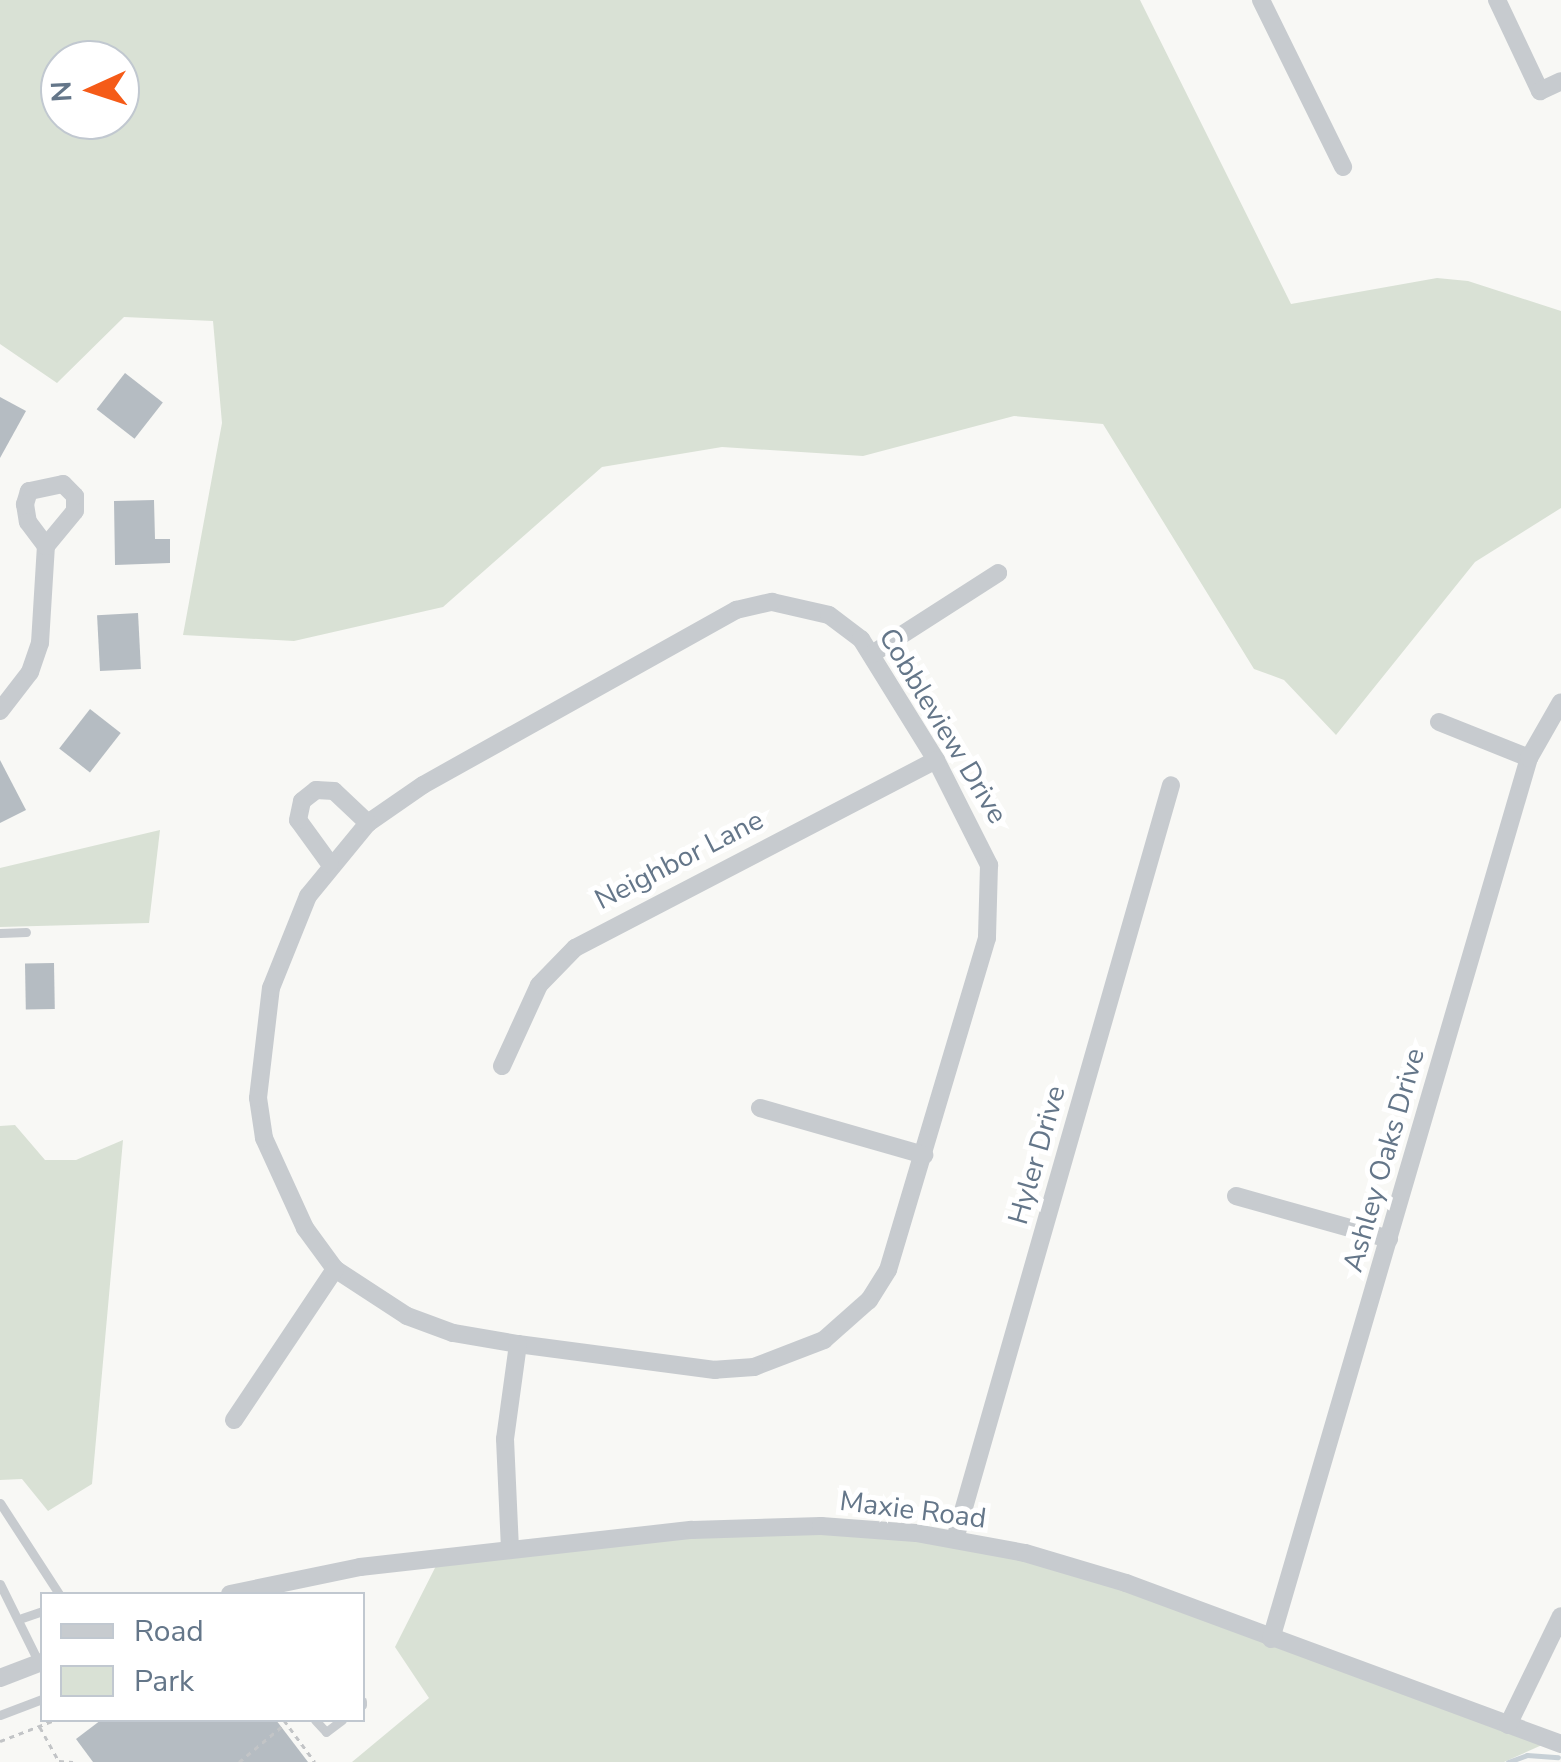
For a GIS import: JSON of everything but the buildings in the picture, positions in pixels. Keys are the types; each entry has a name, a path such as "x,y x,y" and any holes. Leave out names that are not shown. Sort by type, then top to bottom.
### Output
{"street":[{"path":"1261,0 1343,167"},
{"path":"1497,0 1540,91 1561,81"},
{"path":"0,711 30,672 40,643 46,546"},
{"path":"872,654 998,573"},
{"name":"Cobbleview Drive","path":"772,602 812,608 847,626 872,654 936,760 983,847 992,904 901,1237 878,1286 842,1327 804,1352 754,1368 715,1370 454,1333 407,1316 336,1269 278,1178 258,1098 271,988 308,896 330,864 368,823 423,785 736,610 772,602"},
{"name":"Ashley Oaks Drive","path":"1271,1639 1529,758 1561,702"},
{"path":"1439,722 1529,758"},
{"name":"Neighbor Lane","path":"502,1066 518,1018 576,948 936,760"},
{"name":"Hyler Drive","path":"955,1539 1171,785"},
{"path":"330,864 298,820 302,801 316,790 334,791 368,823"},
{"path":"760,1108 924,1155"},
{"path":"1236,1196 1389,1239"},
{"path":"234,1420 336,1269"},
{"path":"510,1549 505,1438 518,1344"},
{"name":"Maxie Road","path":"250,1592 510,1549 764,1526 872,1528 955,1539 1074,1567 1561,1744"},
{"path":"1508,1725 1561,1616"},
{"path":"0,1678 40,1662"}],"lane":[{"path":"0,933 26,932"},
{"path":"0,1503 58,1592"},
{"path":"0,1584 22,1618 40,1660"},
{"path":"22,1618 40,1611"},
{"path":"0,1716 40,1700"},
{"path":"317,1722 326,1732 339,1722"}],"path":[{"path":"0,1741 50,1722"},
{"path":"239,1762 284,1722"},
{"path":"286,1722 314,1762"},
{"path":"39,1726 60,1762 73,1762"}],"green space":[{"path":"0,0 1140,0 1291,304 1437,278 1468,281 1561,311 1561,508 1475,562 1336,735 1284,680 1254,669 1103,424 1014,416 863,456 722,447 602,467 443,607 294,641 183,635 222,423 213,321 124,317 57,383 0,344"},
{"path":"160,830 149,923 0,927 0,868"},
{"path":"15,1125 45,1160 76,1160 123,1140 92,1484 48,1511 22,1479 0,1480 0,1126"},
{"path":"821,1526 1025,1553 1551,1741 1504,1762 352,1762 429,1698 395,1647 441,1556"}],"waterway":[{"path":"1508,1762 1527,1755 1558,1757"}]}
